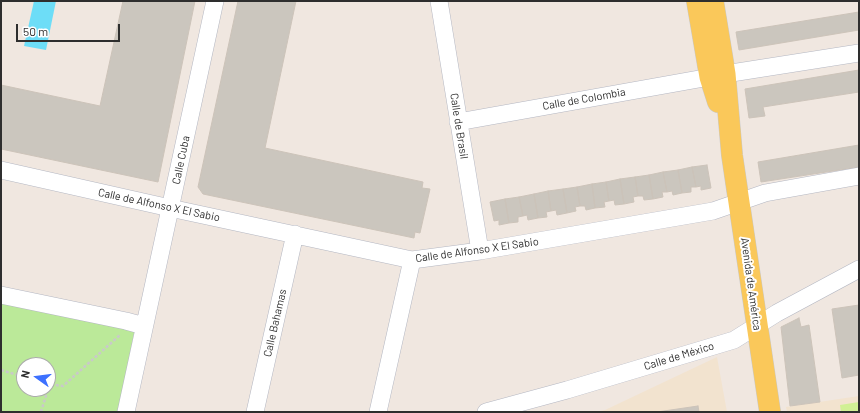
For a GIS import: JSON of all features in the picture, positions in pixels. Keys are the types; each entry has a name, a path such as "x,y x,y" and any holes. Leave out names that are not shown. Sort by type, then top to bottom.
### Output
{"main road":[{"name":"Avenida de América","path":"697,1 718,75 740,202 770,412"},
{"name":"Avenida de América","path":"713,1 718,75"}],"street":[{"name":"Calle Cuba","path":"126,412 139,324 170,208 215,1"},
{"name":"Calle de Brasil","path":"442,1 458,122 480,251"},
{"name":"Calle de Colombia","path":"458,122 718,75 859,53"},
{"name":"Calle de Alfonso X El Sabio","path":"1,170 412,260 480,251 713,211 766,193 859,176"},
{"name":"Calle Bahamas","path":"255,412 295,234"},
{"path":"378,412 412,260"},
{"name":"Calle de México","path":"486,412 567,390 734,340 757,324 859,269"},
{"path":"1,295 139,324"}],"path":[{"path":"56,386 63,386 139,324"},
{"path":"1,370 16,375"},
{"path":"41,412 45,397"}],"shaded area":[{"path":"717,357 727,412 596,412 605,410"},
{"path":"859,396 859,412 787,412 786,407"}],"green space":[{"path":"1,299 136,324 118,412 1,412"},
{"path":"859,402 859,412 841,412 840,405"}],"water":[{"path":"34,1 56,1 46,50 24,46"}],"building":[{"path":"123,1 195,1 158,182 1,149 1,85 100,106"},
{"path":"238,1 296,1 265,148 423,182 422,188 430,189 420,233 415,232 414,238 203,194 198,187"},
{"path":"859,12 859,30 739,50 736,32"},
{"path":"859,70 859,92 763,107 765,116 749,118 745,89"},
{"path":"859,145 859,167 761,182 758,162"},
{"path":"707,165 711,188 701,190 701,186 696,187 692,167"},
{"path":"692,167 696,187 691,187 691,192 682,193 678,170"},
{"path":"678,170 682,193 673,195 672,191 667,192 663,172"},
{"path":"663,172 667,192 662,192 663,197 653,199 649,175"},
{"path":"649,175 653,199 644,200 643,196 638,196 635,177"},
{"path":"635,177 638,196 633,197 634,202 624,204 620,179"},
{"path":"620,179 624,204 615,205 614,200 609,201 606,182"},
{"path":"606,182 609,201 604,202 605,207 595,208 592,184"},
{"path":"592,184 595,208 586,210 585,206 580,206 577,187"},
{"path":"577,187 580,206 575,207 576,211 567,213 563,189"},
{"path":"563,189 567,213 557,215 556,210 551,211 548,191"},
{"path":"548,191 551,211 546,212 547,217 538,218 534,194"},
{"path":"534,194 538,218 528,220 527,215 523,216 519,197"},
{"path":"519,197 523,216 518,217 518,222 509,223 505,199"},
{"path":"505,199 509,223 499,225 499,220 494,221 490,202"},
{"path":"859,305 859,375 842,378 832,309"},
{"path":"799,318 801,327 809,325 820,402 790,406 781,327"},
{"path":"698,406 699,412 657,412"}]}
